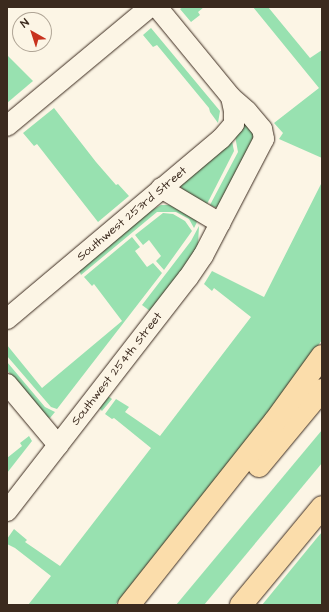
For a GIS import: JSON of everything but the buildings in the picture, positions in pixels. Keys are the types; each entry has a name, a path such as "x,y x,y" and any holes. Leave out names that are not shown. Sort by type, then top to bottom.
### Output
{"highway":[{"path":"129,605 275,421 322,356"},
{"path":"142,605 322,390"},
{"path":"241,605 319,511"}],"street":[{"path":"7,126 150,7"},
{"name":"Southwest 254th Street","path":"7,511 188,278 220,223 264,139 262,129 231,97 157,7"},
{"name":"Southwest 253rd Street","path":"7,319 217,143 230,128 235,118 231,97"},
{"path":"162,188 220,223"},
{"path":"7,384 58,445"}],"green space":[{"path":"183,7 204,7 198,12 200,15 191,22 180,9"},
{"path":"253,7 268,7 310,58 322,50 322,158 279,139 283,133 274,123 319,88"},
{"path":"151,28 220,111 218,123 210,112 209,108 157,45 153,47 143,35"},
{"path":"7,55 33,81 7,103"},
{"path":"54,108 96,162 116,185 118,184 129,196 98,222 37,144 34,146 23,133"},
{"path":"245,120 252,128 254,139 218,207 214,207 210,205 238,152 235,136"},
{"path":"231,136 234,151 207,204 183,191 180,184"},
{"path":"322,182 322,340 290,385 115,605 28,605 51,576 15,548 7,544 7,539 14,529 27,540 25,542 60,566 151,448 114,418 112,419 105,414 116,399 129,407 125,412 160,436 251,317 214,288 212,291 204,284 212,271 264,297"},
{"path":"161,205 170,205 195,218 197,222 194,228 189,219 176,212 157,212 81,275 79,270 152,210"},
{"path":"163,213 173,214 185,221 192,231 164,270 156,261 161,256 149,240 143,245 135,235"},
{"path":"199,226 198,245 188,263 150,311 142,305 191,241"},
{"path":"132,237 140,247 135,251 147,267 153,263 162,273 57,409 51,407 7,356 7,345 42,388 122,321 94,284 92,286 84,277"},
{"path":"7,362 45,407 55,412 50,418 45,416 7,370"},
{"path":"108,396 112,399 102,411 98,407"},
{"path":"322,430 322,463 204,605 176,605"},
{"path":"29,436 32,441 7,473 7,458 22,446 20,443"},
{"path":"322,532 322,605 262,605 316,539"}]}
